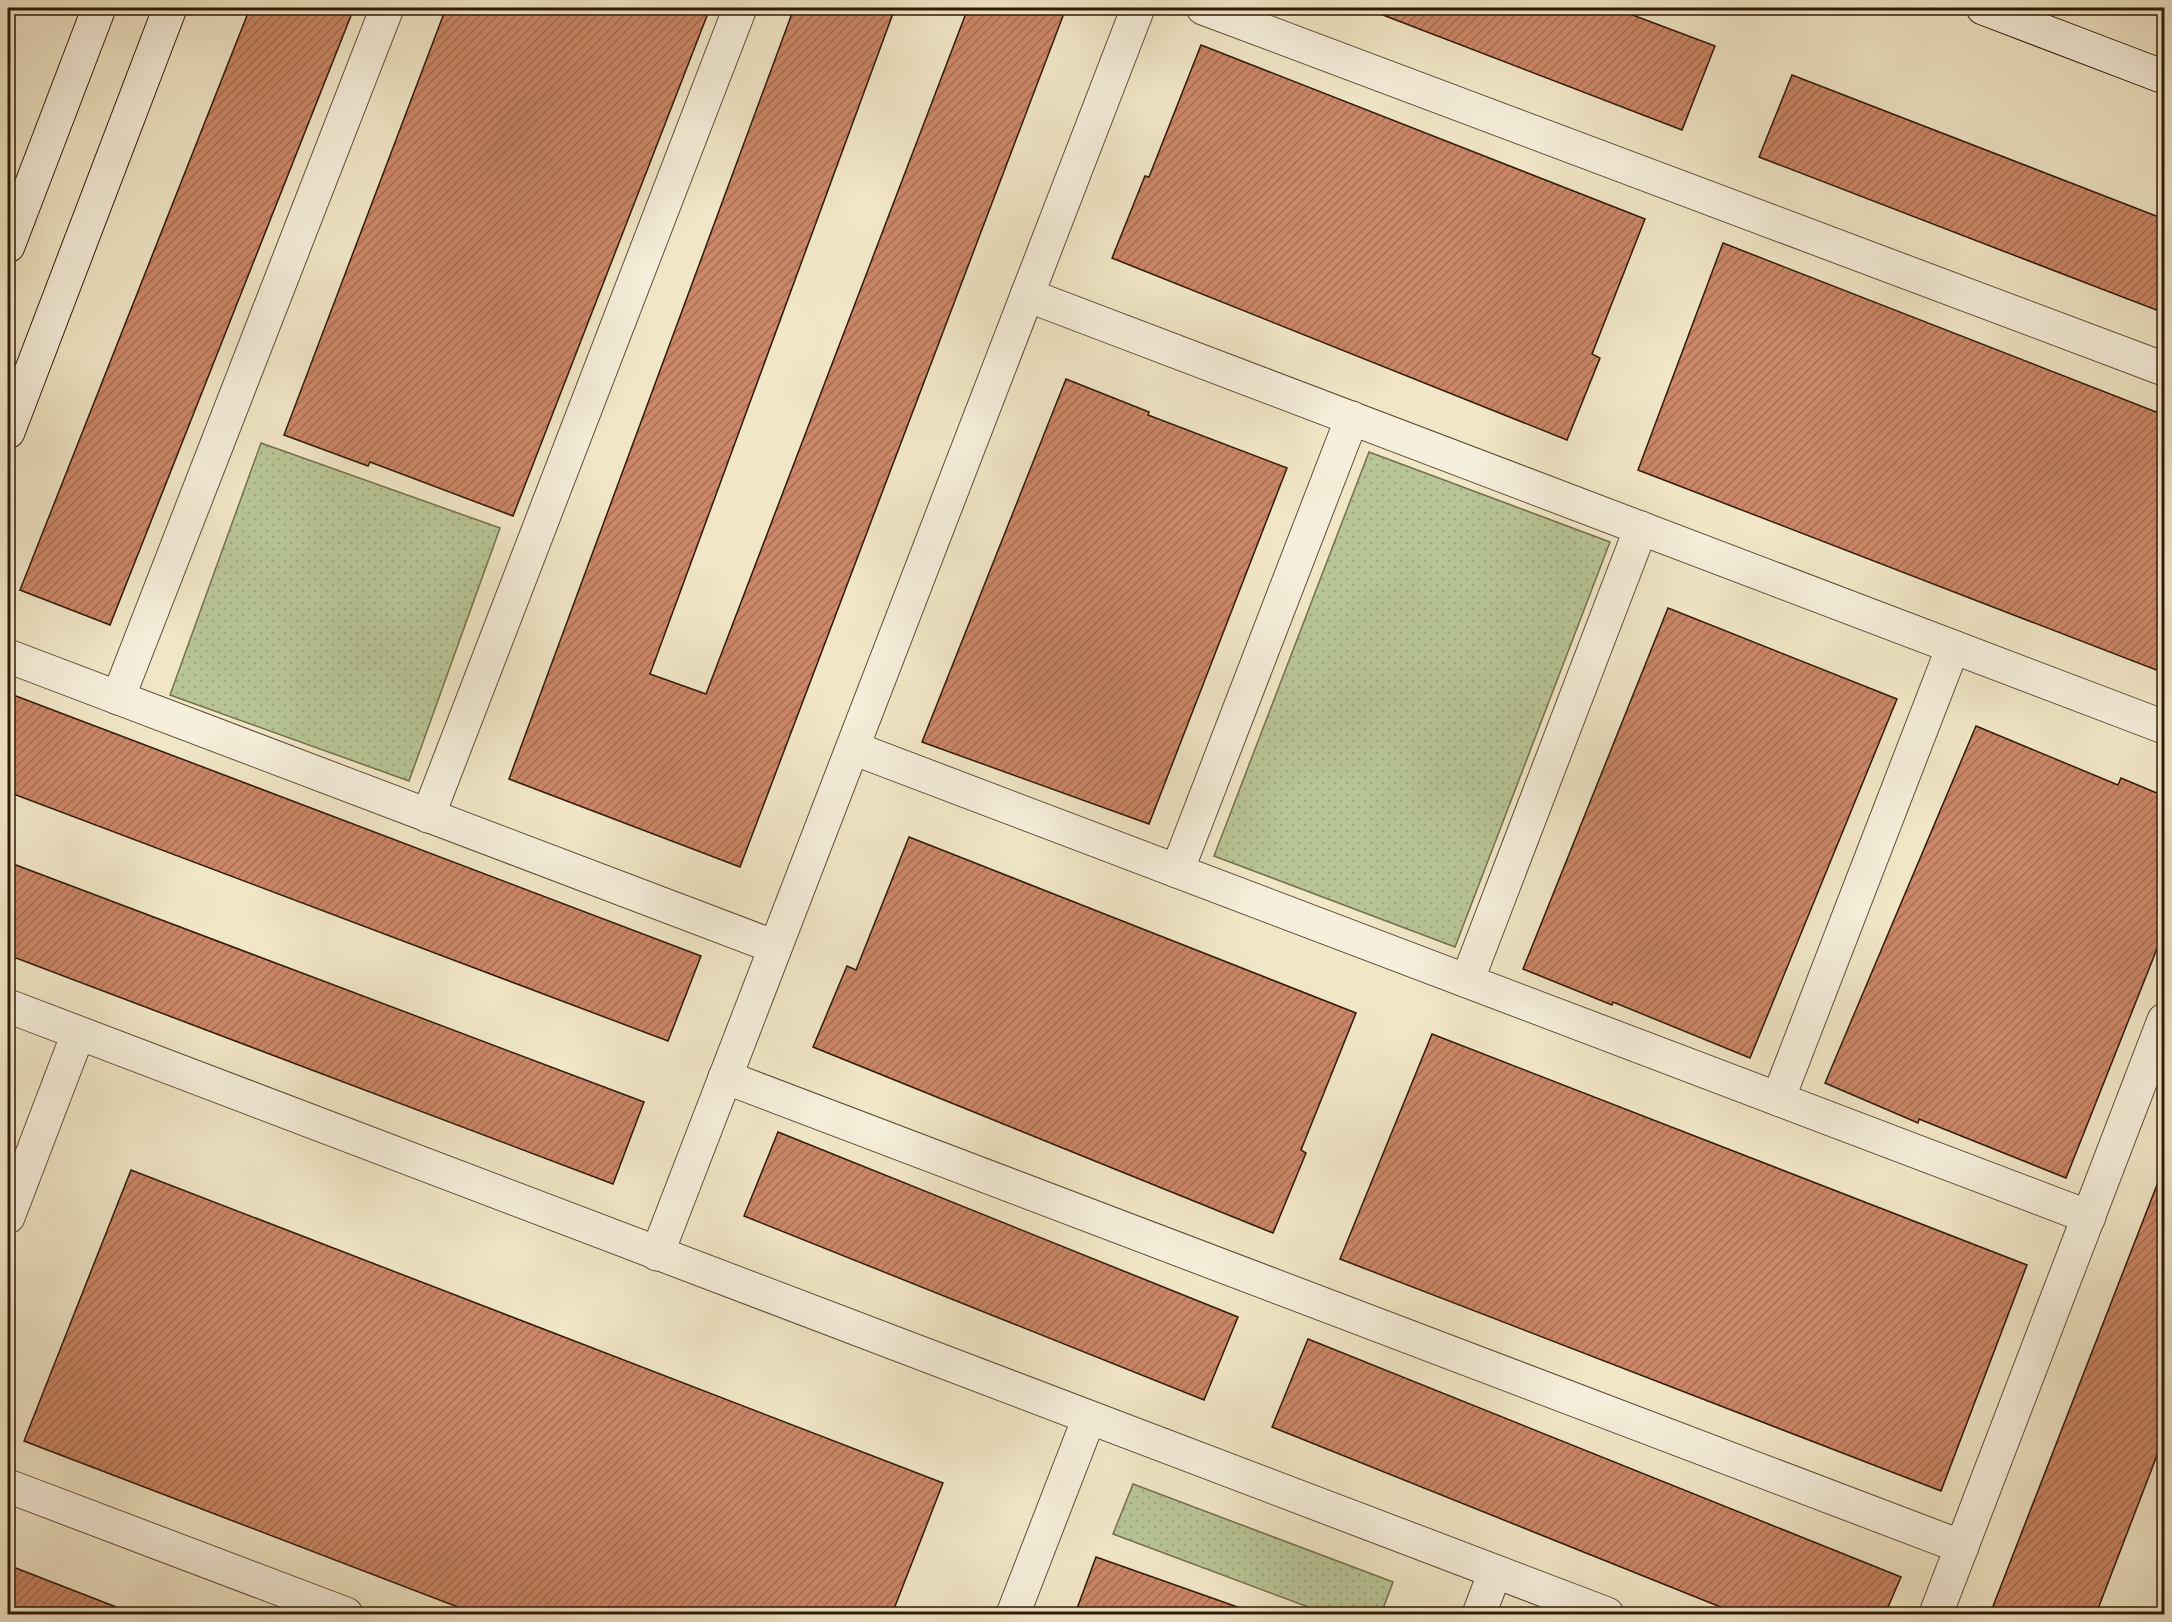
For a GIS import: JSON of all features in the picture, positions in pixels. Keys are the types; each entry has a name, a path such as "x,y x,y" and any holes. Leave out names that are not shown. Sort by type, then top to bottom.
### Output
{"street":[{"path":"8,246 99,8"},
{"path":"8,432 170,8"},
{"path":"118,698 387,8"},
{"path":"428,816 740,8"},
{"path":"657,1254 1138,8"},
{"path":"1203,8 2164,369"},
{"path":"1983,8 2164,77"},
{"path":"1027,295 2164,727"},
{"path":"1177,871 1352,418"},
{"path":"1467,981 1641,528"},
{"path":"1778,1099 1953,647"},
{"path":"8,656 775,947"},
{"path":"853,748 2088,1217"},
{"path":"8,1006 1607,1614"},
{"path":"1937,1611 2164,1020"},
{"path":"8,1216 78,1034"},
{"path":"725,1077 1962,1547"},
{"path":"1013,1614 1089,1418"},
{"path":"8,1486 346,1614"},
{"path":"1479,1614 1495,1572"}],"green space":[{"path":"261,443 500,528 409,781 170,695"},
{"path":"1369,452 1610,542 1455,947 1214,856"},
{"path":"1133,1484 1393,1582 1381,1614 1327,1614 1113,1534"}],"building":[{"path":"250,8 354,8 110,625 20,590"},
{"path":"446,8 710,8 513,516 370,462 368,466 284,435"},
{"path":"794,8 895,8 650,674 706,694 968,8 1066,8 740,867 509,779"},
{"path":"1371,8 1614,8 1715,46 1682,130 1370,10"},
{"path":"1201,45 1645,219 1592,354 1600,358 1567,440 1112,258 1145,176 1149,177"},
{"path":"1792,75 2164,219 2164,313 1759,157"},
{"path":"1723,243 2164,415 2164,673 1638,470"},
{"path":"1066,379 1149,412 1148,415 1287,468 1149,824 922,742"},
{"path":"1668,608 1897,699 1750,1058 1613,1002 1612,1005 1523,969"},
{"path":"8,693 701,956 668,1041 8,792"},
{"path":"1976,726 2118,785 2121,778 2164,796 2164,931 2066,1178 1919,1119 1918,1123 1825,1083"},
{"path":"909,837 1356,1013 1301,1150 1306,1153 1273,1233 813,1047 847,966 856,970"},
{"path":"8,862 644,1102 613,1184 8,955"},
{"path":"1432,1034 2027,1265 1941,1491 1340,1259"},
{"path":"778,1132 1238,1317 1204,1400 744,1216"},
{"path":"131,1170 943,1483 892,1614 476,1614 24,1441"},
{"path":"2162,1172 2164,1172 2164,1437 2096,1614 1990,1614"},
{"path":"1308,1339 1901,1577 1885,1614 1738,1614 1272,1427"},
{"path":"1096,1557 1246,1610 1245,1614 1075,1614"},
{"path":"8,1565 129,1612 128,1614 8,1614"}]}
